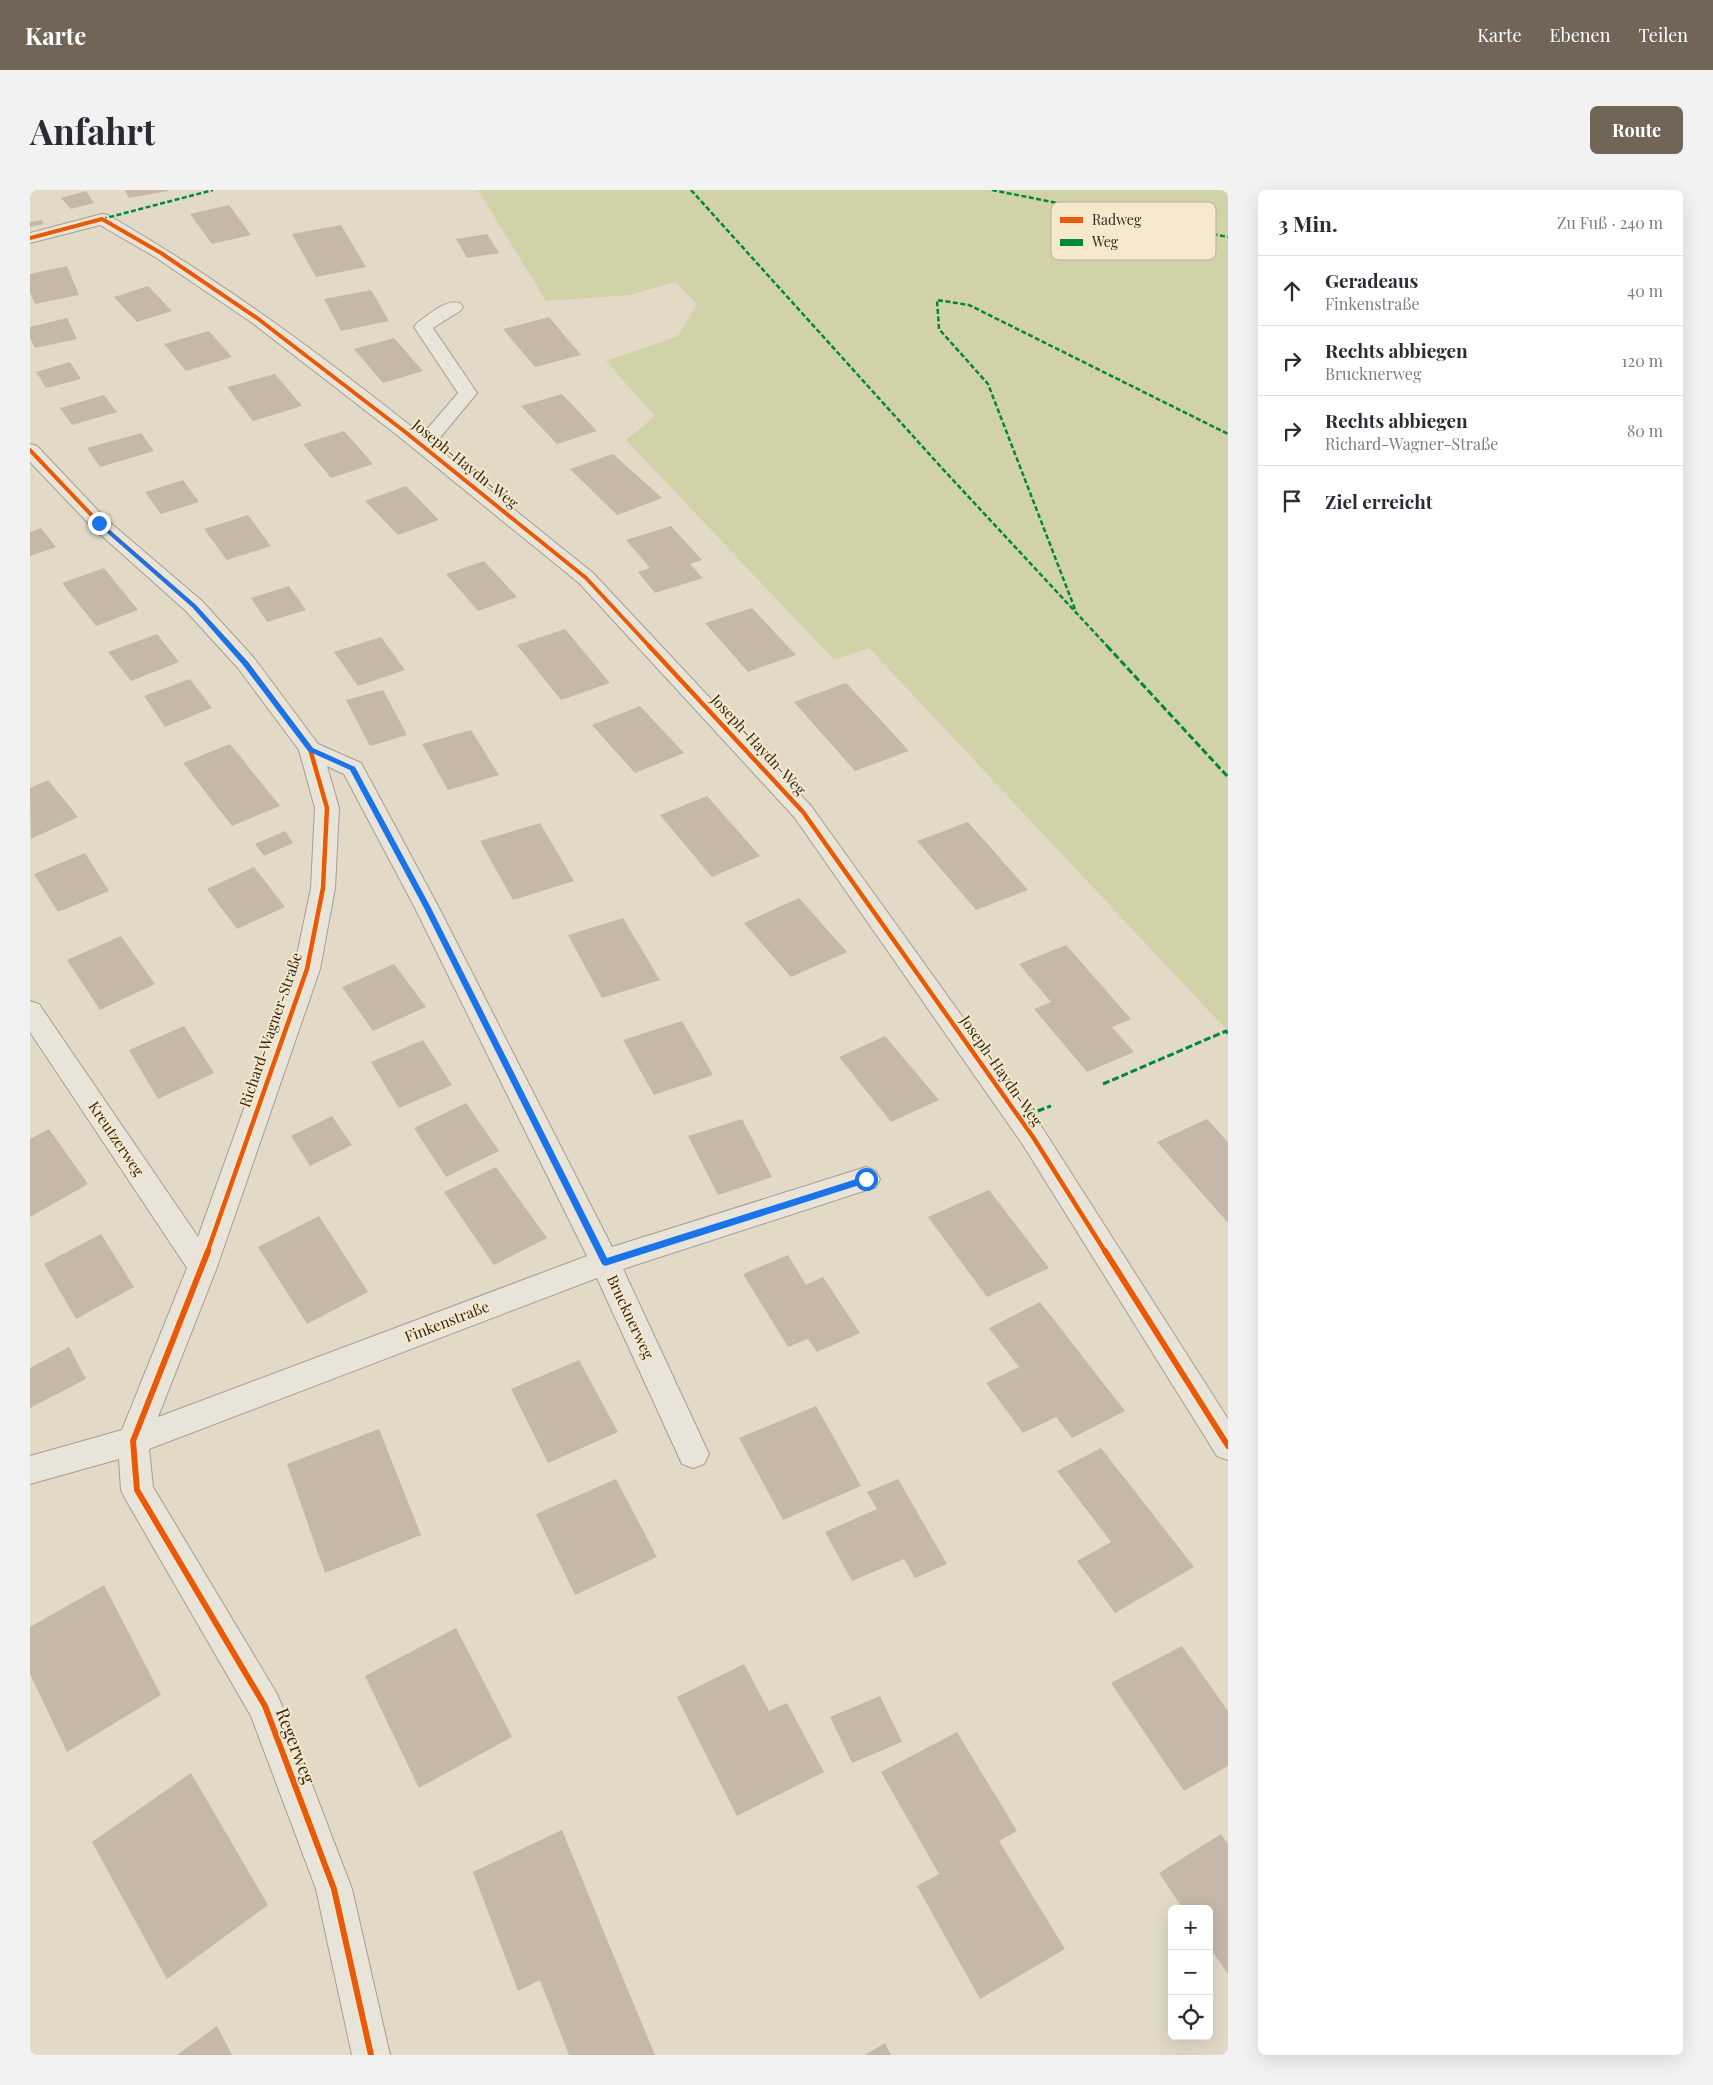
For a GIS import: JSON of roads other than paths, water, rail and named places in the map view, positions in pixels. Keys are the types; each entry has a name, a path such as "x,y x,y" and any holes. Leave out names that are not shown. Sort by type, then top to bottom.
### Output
{"street":[{"name":"Joseph-Haydn-Weg","path":"30,238 102,219 161,253 257,318 423,446 586,578 803,812 1033,1138 1228,1446"},
{"name":"Joseph-Haydn-Weg","path":"423,446 468,393 423,328 454,307"},
{"name":"Richard-Wagner-Straße","path":"30,450 99,523 194,606 246,663 310,750 327,808 324,888 307,969 202,1267 133,1441"},
{"name":"Brucknerweg","path":"310,750 353,769 426,906 605,1262 693,1454"},
{"name":"Kreutzerweg","path":"30,1011 202,1267"},
{"name":"Finkenstraße","path":"30,1470 133,1441 605,1262 866,1179"},
{"name":"Regerweg","path":"133,1441 137,1490 265,1706 334,1889 370,2055"}]}
